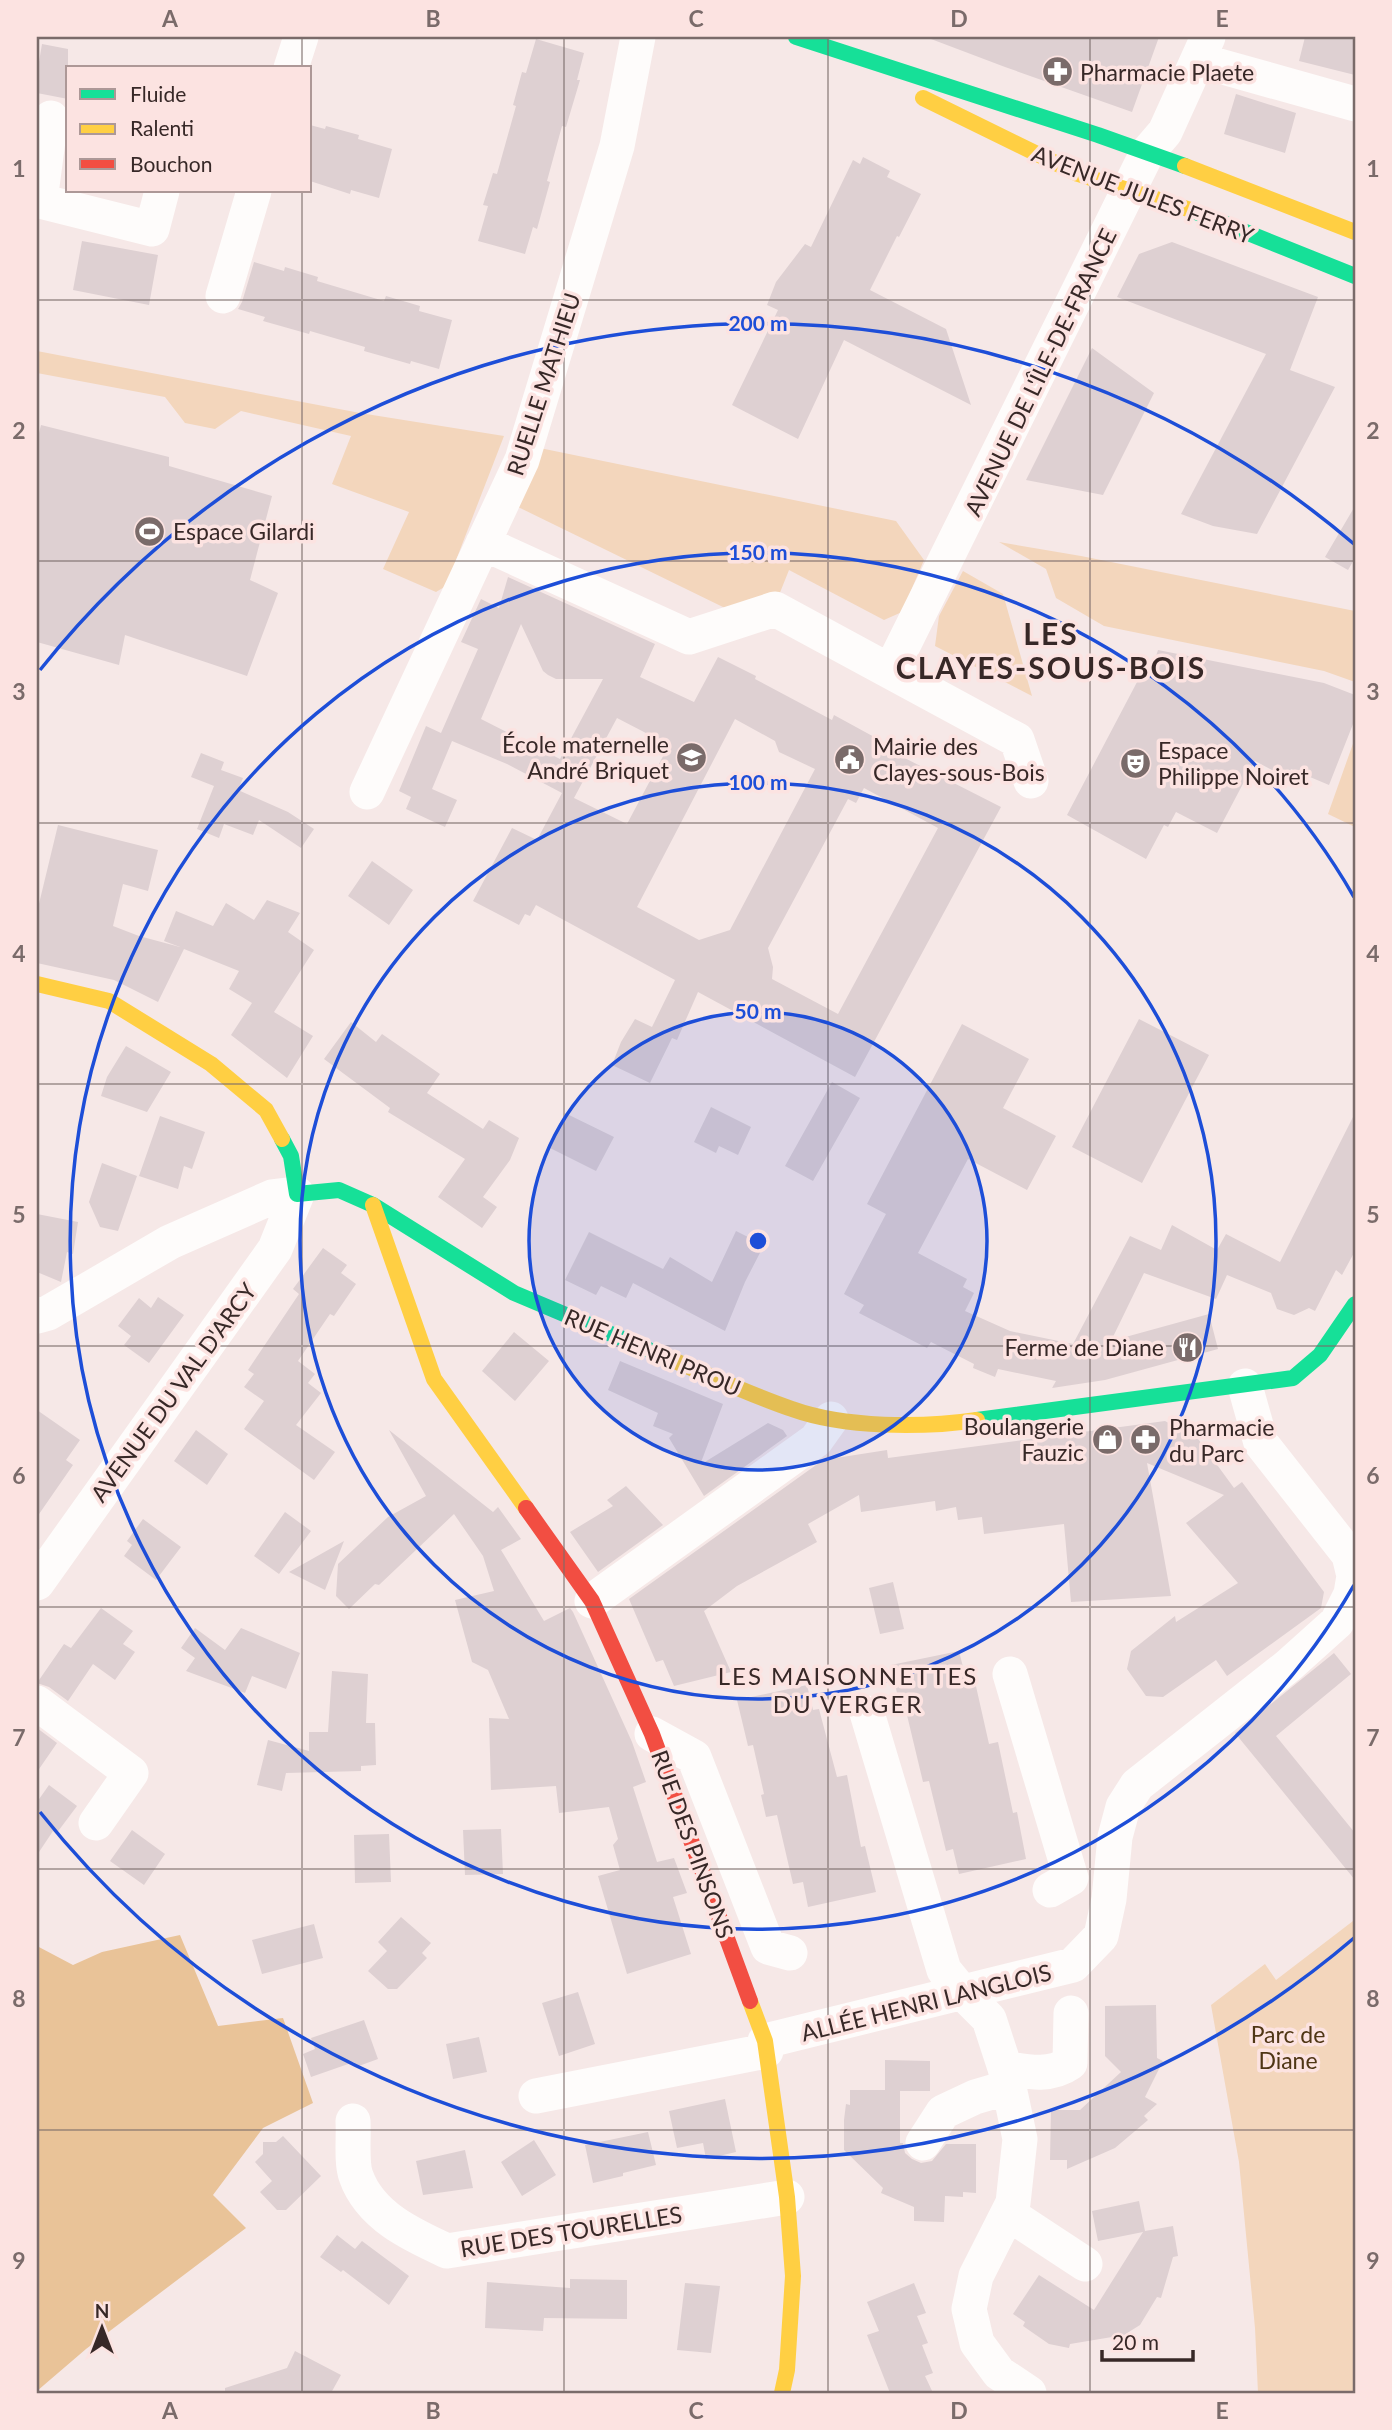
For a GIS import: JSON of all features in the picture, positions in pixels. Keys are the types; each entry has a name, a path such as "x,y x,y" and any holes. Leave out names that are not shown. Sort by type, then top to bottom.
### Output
{"street":[{"path":"292,66 301,37"},
{"name":"RUELLE MATHIEU","path":"367,792 526,447 617,146 638,37"},
{"name":"AVENUE JULES FERRY","path":"796,37 1147,153 1355,232"},
{"name":"AVENUE JULES FERRY","path":"822,46 1078,174 1181,206 1355,276"},
{"path":"1203,48 1355,104"},
{"name":"AVENUE DE L'ÎLE-DE-FRANCE","path":"891,670 1147,153 1165,132 1203,48"},
{"path":"52,118 40,201 152,229 162,192"},
{"path":"223,296 254,192"},
{"path":"483,543 689,637 775,609 1017,740 1031,781"},
{"path":"37,984 109,1001 211,1064 266,1110 291,1156 297,1194 272,1197 170,1242 48,1313 37,1316"},
{"name":"RUE HENRI PROU","path":"297,1194 339,1190 373,1205 514,1293 793,1410 831,1419 908,1426 946,1424 1293,1378 1320,1355 1355,1304"},
{"name":"AVENUE DU VAL D'ARCY","path":"37,1583 275,1249 297,1194"},
{"name":"RUE DES PINSONS","path":"373,1205 433,1380 592,1601 652,1734 765,2046 787,2197 793,2276 787,2370 782,2393"},
{"name":"ALLÉE HENRI LANGLOIS","path":"536,2096 765,2046 962,1992 1073,1965 1101,1936 1109,1899 1115,1837 1123,1807 1137,1785 1288,1665 1338,1622 1345,1610 1354,1576 1349,1555 1261,1443 1245,1386"},
{"path":"592,1601 816,1440 831,1419"},
{"path":"1010,1674 1072,1878 1050,1890"},
{"path":"37,1703 131,1773 96,1823"},
{"path":"867,1713 944,1970 989,2019 1007,2078 1020,2139 1013,2203 976,2276 970,2309 977,2343 994,2383 1029,2393"},
{"path":"652,1734 694,1757 768,1947 790,1953"},
{"path":"923,2143 943,2112 1007,2078 1059,2071 1070,2063 1072,2013"},
{"name":"RUE DES TOURELLES","path":"353,2121 355,2175 374,2206 409,2234 447,2251 787,2197"},
{"path":"1009,2214 1085,2264"}],"green space":[{"path":"37,351 360,413 504,436 446,586 436,592 383,569 409,512 332,484 351,436 241,411 215,429 185,423 165,397 37,373"},
{"path":"530,446 896,521 924,560 902,612 884,620 789,570 779,595 725,608 516,506"},
{"path":"999,542 1355,611 1355,682 1324,671 1104,626 1056,598 1046,569"},
{"path":"963,571 1003,594 1032,696 935,646 939,616"},
{"path":"1355,738 1355,827 1328,814"},
{"name":"Parc de Diane","path":"1353,1921 1355,2393 1258,2393 1255,2328 1239,2162 1211,2005 1265,1964 1276,1980"}],"shaded area":[{"path":"180,1935 218,2026 283,2018 313,2103 263,2128 213,2195 246,2228 86,2349 37,2391 37,1946 73,1965 102,1952"}],"building":[{"path":"931,37 1159,37 1132,112 1005,67"},
{"path":"1305,37 1355,37 1355,75 1299,61"},
{"path":"536,39 584,53 577,80 580,80 566,127 562,126 537,229 533,227 525,254 478,241 488,206 483,205 493,173 497,174 516,106 513,105 522,72 526,73"},
{"path":"42,44 68,49 66,99 37,93"},
{"path":"1236,94 1296,113 1285,153 1224,134"},
{"path":"312,126 325,129 326,126 359,135 358,139 392,149 379,198 351,190 350,194 312,182"},
{"path":"863,157 890,171 887,177 921,194 870,290 946,329 971,405 844,340 798,439 732,405 778,310 767,305 776,282 805,244 811,247 853,160 860,164"},
{"path":"82,241 158,255 149,305 73,290"},
{"path":"1172,242 1318,297 1290,370 1335,387 1257,534 1213,526 1181,514 1266,354 1117,297 1139,254"},
{"path":"254,262 284,271 285,267 318,277 317,281 384,301 386,296 420,306 419,311 452,320 439,369 411,361 410,364 364,351 365,347 263,321 265,317 238,309"},
{"path":"1092,348 1154,393 1103,495 1026,480"},
{"name":"Espace Gilardi","path":"41,425 169,457 169,466 272,496 250,580 278,593 247,676 125,635 119,665 37,642 37,441"},
{"path":"1355,506 1355,558 1348,570 1325,557"},
{"path":"508,577 655,644 640,677 694,702 718,657 832,720 834,715 887,744 885,748 1001,807 855,1077 698,992 677,1040 672,1038 650,1083 612,1065 621,1042 635,1019 652,1027 675,980 536,905 530,916 525,914 519,925 473,901 512,828 537,840 562,793 507,764 452,741 432,789 457,800 445,827 406,809 411,797 399,791 426,726 441,733 478,649 461,642 481,599 499,608","holes":["521,624 543,671 548,675 556,679 603,679 560,759 481,719","617,718 669,745 627,824 574,798","735,719 775,741 779,752 815,769 730,930 699,940 637,907","864,788 938,828 838,1014 772,979 773,967 768,948 848,799 856,803"]},
{"path":"1158,650 1324,683 1355,695 1355,719 1329,785 1291,769 1287,778 1255,761 1217,833 1176,812 1168,827 1164,825 1146,859 1067,815 1146,665 1152,668"},
{"path":"201,753 224,762 221,770 243,778 238,790 288,812 314,829 301,848 259,820 253,835 224,824 219,838 197,829 214,786 191,777"},
{"path":"58,825 158,850 148,891 123,884 113,926 139,936 180,947 164,941 176,911 213,926 226,903 254,920 267,900 300,913 288,932 314,950 274,1012 313,1036 287,1078 231,1035 252,1003 229,989 239,971 184,949 158,1002 114,980 37,963 37,912"},
{"path":"372,861 413,890 389,925 348,896"},
{"path":"1139,1019 1209,1055 1142,1183 1072,1147"},
{"path":"351,1022 376,1042 382,1034 440,1074 427,1093 483,1129 489,1120 519,1138 510,1160 483,1197 497,1207 482,1228 438,1197 465,1159 388,1112 390,1108 324,1059"},
{"path":"962,1024 1029,1059 1003,1108 1056,1136 1027,1190 968,1159 918,1253 967,1279 963,1287 974,1293 965,1311 1010,1331 1073,1344 1130,1236 1161,1250 1172,1225 1217,1250 1226,1234 1280,1262 1355,1113 1355,1251 1342,1275 1336,1270 1315,1311 1309,1308 1294,1315 1277,1309 1271,1293 1227,1275 1216,1299 1144,1273 1111,1341 1209,1314 1218,1349 1105,1380 1052,1388 1056,1381 998,1369 995,1377 973,1368 974,1364 931,1342 927,1348 859,1313 864,1305 844,1294 886,1214 867,1204"},
{"path":"126,1046 171,1072 147,1112 101,1096 107,1077"},
{"path":"832,1082 860,1098 813,1181 785,1166"},
{"path":"711,1107 751,1127 738,1155 719,1146 716,1153 694,1142"},
{"path":"565,1113 614,1137 596,1171 548,1147"},
{"path":"160,1116 205,1132 192,1169 184,1166 178,1189 139,1176"},
{"path":"102,1163 137,1176 118,1231 100,1227 89,1202"},
{"path":"37,1214 78,1222 73,1254 67,1252 61,1282 37,1272"},
{"path":"736,1231 764,1245 725,1331 633,1283 626,1298 601,1286 596,1295 565,1280 589,1232 663,1269 670,1257 712,1282"},
{"path":"323,1248 347,1265 341,1273 356,1284 334,1316 330,1314 298,1361 315,1374 308,1383 321,1393 296,1425 335,1452 314,1480 244,1429 264,1401 244,1387 254,1374 248,1370 299,1294 293,1289"},
{"path":"158,1297 184,1315 149,1363 124,1345 131,1336 118,1326 139,1298 151,1308"},
{"path":"514,1332 549,1361 515,1401 482,1371"},
{"path":"620,1361 723,1404 700,1465 768,1423 783,1430 787,1436 704,1496 669,1438 673,1434 653,1426 658,1413 608,1390"},
{"path":"37,1410 80,1440 66,1460 73,1465 37,1517"},
{"path":"1165,1421 1180,1429 1185,1421 1234,1488 1242,1482 1324,1592 1321,1608 1227,1676 1216,1660 1163,1697 1146,1696 1127,1669 1131,1651 1175,1616 1176,1622 1238,1583 1186,1523 1224,1495 1147,1463 1171,1596 1071,1602 1064,1524 984,1534 982,1517 958,1520 956,1507 936,1511 935,1501 861,1512 859,1495 808,1524 817,1542 737,1586 704,1611 731,1672 674,1686 663,1660 656,1662 629,1599 823,1460 887,1450 888,1458"},
{"path":"196,1430 228,1454 207,1485 174,1461"},
{"path":"389,1430 493,1512 498,1507 521,1539 501,1550 544,1621 570,1608 573,1612 632,1742 646,1782 633,1787 657,1862 674,1858 687,1893 673,1897 691,1954 627,1974 598,1876 620,1870 613,1845 618,1839 609,1807 559,1813 556,1786 491,1790 489,1718 509,1719 488,1670 472,1662 455,1600 494,1591 483,1556 454,1514 379,1585 375,1584 349,1609 336,1596 338,1564 388,1517 426,1496"},
{"path":"626,1486 663,1525 598,1572 570,1532 613,1506 607,1500"},
{"path":"285,1512 311,1531 279,1574 254,1556"},
{"path":"143,1519 181,1547 156,1580 124,1556 132,1545 127,1541"},
{"path":"344,1541 325,1590 289,1572"},
{"path":"893,1582 904,1629 880,1634 869,1588"},
{"path":"101,1608 133,1631 123,1644 135,1652 115,1680 93,1664 68,1701 49,1687 37,1683 64,1644 71,1648"},
{"path":"195,1628 225,1650 241,1628 300,1653 286,1689 252,1676 245,1693 186,1671 195,1658 181,1648"},
{"path":"959,1651 965,1675 973,1673 989,1744 998,1742 1013,1813 1017,1812 1026,1859 959,1874 953,1849 946,1851 929,1781 923,1782 906,1711 901,1712 891,1665"},
{"path":"1334,1653 1351,1674 1276,1736 1355,1833 1355,1880 1235,1733"},
{"path":"332,1671 368,1674 366,1723 375,1723 376,1765 361,1766 361,1771 286,1773 282,1791 257,1785 268,1740 309,1751 309,1732 328,1732"},
{"path":"807,1685 813,1710 819,1709 837,1777 847,1775 861,1847 865,1846 876,1892 808,1907 803,1882 793,1884 777,1815 766,1817 761,1795 764,1794 753,1745 748,1746 737,1700"},
{"path":"37,1728 57,1743 37,1772"},
{"path":"49,1785 77,1806 56,1834 53,1831 37,1855 37,1802"},
{"path":"501,1829 503,1874 465,1875 463,1830"},
{"path":"132,1830 165,1854 144,1885 110,1861"},
{"path":"389,1834 391,1882 355,1883 354,1835"},
{"path":"401,1917 431,1943 422,1953 427,1958 397,1989 388,1989 368,1971 387,1951 378,1942"},
{"path":"314,1924 323,1958 262,1974 252,1940"},
{"path":"578,1992 595,2044 559,2056 542,2003"},
{"path":"1156,2005 1157,2058 1163,2061 1145,2097 1157,2104 1144,2116 1148,2120 1115,2148 1067,2169 1067,2160 1050,2160 1051,2110 1080,2110 1121,2072 1105,2056 1105,2006"},
{"path":"364,2020 378,2059 356,2067 354,2062 311,2077 303,2054 315,2049 311,2038"},
{"path":"479,2037 487,2072 453,2079 446,2044"},
{"path":"885,2060 930,2061 930,2091 900,2091 900,2143 903,2143 905,2153 921,2163 932,2161 946,2144 976,2144 976,2193 963,2192 963,2197 945,2196 944,2222 914,2221 914,2207 881,2193 883,2188 844,2150 844,2120 846,2104 850,2105 850,2090 885,2090"},
{"path":"725,2099 736,2152 706,2159 703,2143 677,2148 669,2111"},
{"path":"648,2132 656,2165 593,2183 585,2145"},
{"path":"283,2136 321,2176 286,2210 277,2210 260,2192 272,2181 255,2162 263,2154 263,2142 276,2142"},
{"path":"534,2140 556,2175 522,2196 501,2162"},
{"path":"465,2150 473,2188 423,2195 416,2161"},
{"path":"1139,2201 1145,2231 1173,2226 1178,2256 1173,2257 1161,2298 1157,2297 1140,2325 1124,2335 1070,2344 1069,2348 1049,2344 1023,2326 1025,2322 1013,2314 1039,2275 1094,2310 1143,2232 1098,2241 1092,2211"},
{"path":"337,2235 355,2249 362,2241 409,2276 389,2305 343,2270 341,2272 320,2257"},
{"path":"570,2279 627,2280 627,2319 544,2318 543,2331 485,2328 487,2282 570,2288"},
{"path":"685,2283 720,2286 711,2353 677,2350"},
{"path":"914,2283 926,2313 917,2316 928,2343 922,2345 933,2373 925,2376 933,2393 890,2393 867,2335 879,2331 867,2302"},
{"path":"295,2351 341,2375 331,2393 225,2393 225,2388 287,2368"}],"traffic: fast":[{"path":"796,37 1185,166"},
{"path":"1191,210 1355,276"},
{"path":"282,1139 291,1156 297,1194 339,1190 373,1205 514,1293 668,1358"},
{"path":"977,1420 1293,1378 1320,1355 1355,1304"}],"traffic: slow":[{"path":"923,98 1078,174 1191,210"},
{"path":"1185,166 1355,232"},
{"path":"37,984 109,1001 211,1064 266,1110 282,1139"},
{"path":"373,1205 434,1379 526,1508"},
{"path":"668,1358 776,1403 836,1420 884,1425 977,1420"},
{"path":"750,2001 765,2041 787,2197 793,2276 787,2370 782,2393"}],"traffic: jam":[{"path":"526,1508 592,1601 652,1734 750,2001"}],"place":[{"name":"Pharmacie Plaete","path":"1057,72"},
{"name":"Espace Gilardi","path":"150,531"},
{"name":"École maternelle André Briquet","path":"692,757"},
{"name":"Mairie des Clayes-sous-Bois","path":"850,759"},
{"name":"Espace Philippe Noiret","path":"1135,763"},
{"name":"Ferme de Diane","path":"1187,1347"},
{"name":"Boulangerie Fauzic","path":"1107,1439"},
{"name":"Pharmacie du Parc","path":"1146,1440"}],"district":[{"name":"LES CLAYES-SOUS-BOIS","path":"1051,650"},
{"name":"LES MAISONNETTES DU VERGER","path":"848,1689"}]}
